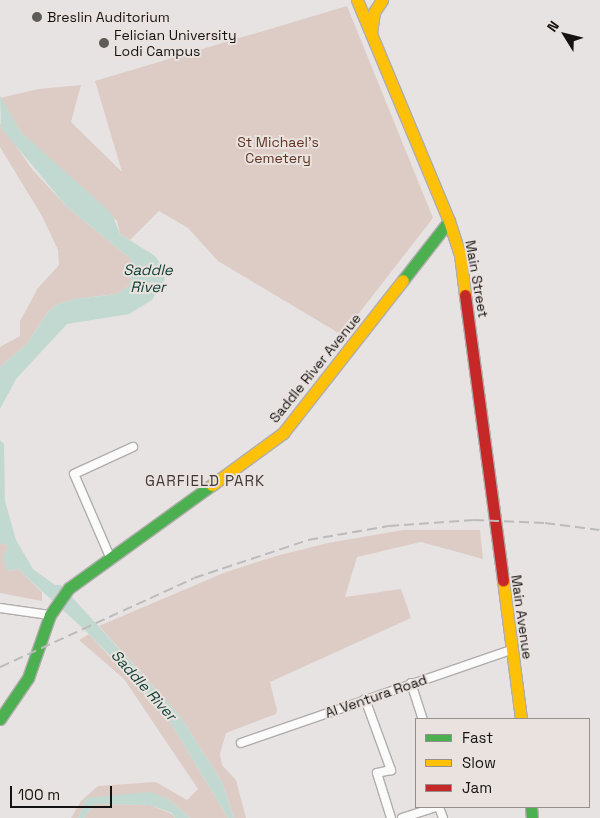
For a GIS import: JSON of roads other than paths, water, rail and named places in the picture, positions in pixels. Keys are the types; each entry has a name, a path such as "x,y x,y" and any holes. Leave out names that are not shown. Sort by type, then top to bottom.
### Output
{"street":[{"path":"371,34 374,12 382,0"},
{"name":"Main Street","path":"360,1 371,34 449,221 460,254 494,518"},
{"name":"Saddle River Avenue","path":"0,719 33,667 51,613 71,586 291,425 449,221"},
{"path":"432,243 446,241 460,254"},
{"path":"110,556 74,474 133,447"},
{"name":"Main Avenue","path":"494,518 520,718"},
{"path":"0,608 51,613"},
{"name":"Al Ventura Road","path":"240,743 511,650"},
{"path":"411,683 423,718"},
{"path":"365,699 391,770 377,774 391,818"},
{"path":"402,818 432,808"}],"water":[{"name":"Saddle River","path":"0,96 21,132 112,214 120,234 155,256 162,266 165,279 152,300 129,314 67,324 16,379 0,409 0,367 27,344 47,313 56,305 75,299 117,294 130,285 132,272 131,259 67,207 1,128"},
{"name":"Saddle River","path":"0,440 4,444 5,501 16,540 33,569 55,585 61,585 180,716 222,782 234,818 228,818 170,722 134,680 89,634 18,569 7,571 3,557 8,546 0,543"},
{"path":"149,792 167,798 190,818 175,818 172,813 150,805 95,804 84,818 78,818 87,798"}],"railway":[{"path":"0,667 194,578 308,540 389,526 474,520 545,523 600,530"}],"place":[{"name":"Breslin Auditorium","path":"37,17"},
{"name":"Felician University Lodi Campus","path":"104,43"}],"district":[{"name":"GARFIELD PARK","path":"205,481"}],"park label":[{"name":"St Michael's Cemetery","path":"278,150"}]}
